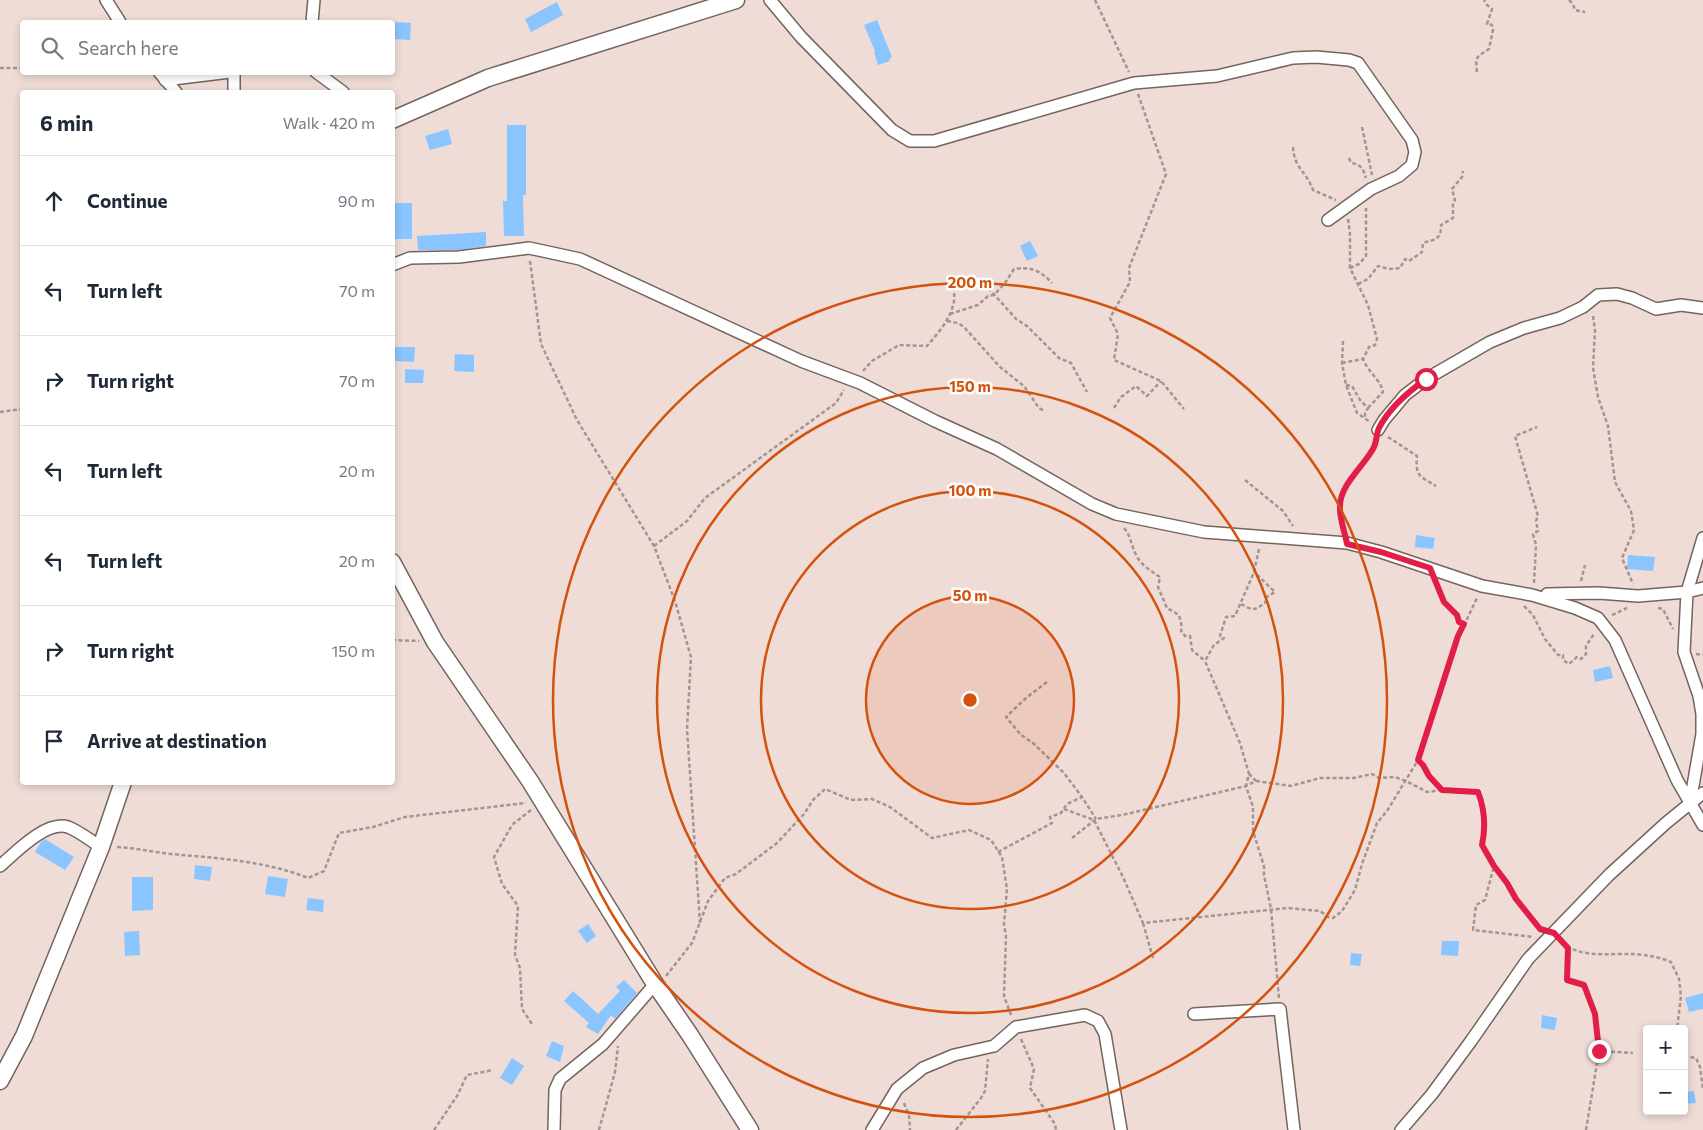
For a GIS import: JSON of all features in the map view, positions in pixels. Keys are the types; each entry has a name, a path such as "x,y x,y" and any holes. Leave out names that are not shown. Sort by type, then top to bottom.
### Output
{"street":[{"path":"106,0 119,20"},
{"path":"312,20 314,0"},
{"path":"395,119 488,78 736,0"},
{"path":"770,0 801,37 892,130 910,141 934,141 1134,83 1217,76 1293,58 1316,57 1349,60 1358,63 1412,140 1415,152 1412,165 1399,176 1372,189 1328,220"},
{"path":"162,76 180,75"},
{"path":"232,75 234,90"},
{"path":"320,75 340,90"},
{"path":"162,76 174,90"},
{"path":"395,263 410,258 459,257 529,248 580,259 801,361 860,383 935,421 998,449 1092,504 1116,514 1204,532 1347,544 1381,552 1482,586 1532,595 1575,608 1598,618 1620,648 1678,780 1703,825"},
{"path":"1378,430 1405,395 1426,379 1490,342 1524,328 1560,318 1583,307 1598,295 1617,294 1632,298 1656,309 1681,305 1703,308"},
{"path":"1690,803 1702,734 1702,714 1699,696 1684,652 1687,592 1703,538"},
{"path":"395,568 435,642 542,801 655,984 690,1035 750,1130"},
{"path":"1532,595 1610,593 1635,601 1703,588"},
{"path":"0,1081 24,1036 101,847 122,785"},
{"path":"1401,1130 1432,1094 1528,959 1614,870 1703,793"},
{"path":"0,866 40,832 52,828 67,827 101,847"},
{"path":"554,1130 555,1090 560,1079 603,1044 655,984"},
{"path":"1194,1014 1280,1009 1294,1130"},
{"path":"872,1130 897,1089 923,1068 954,1055 994,1046 1016,1028 1085,1015 1098,1021 1105,1034 1121,1130"}],"path":[{"path":"1095,0 1134,83 1166,174 1129,268 1130,282 1110,318 1118,334 1114,360 1162,381 1184,409"},
{"path":"1477,72 1477,56 1489,49 1493,30 1492,25 1487,24 1492,10 1484,0"},
{"path":"1569,0 1574,10 1585,12"},
{"path":"0,68 20,68"},
{"path":"1350,268 1359,264 1366,256 1366,199 1370,196 1373,178 1362,127"},
{"path":"1349,158 1351,163 1358,164 1362,168 1372,189"},
{"path":"1358,284 1368,279 1378,266 1389,269 1400,268 1405,259 1409,261 1422,252 1423,243 1438,238 1441,234 1441,225 1453,218 1453,203 1456,200 1452,189 1462,177 1463,171"},
{"path":"529,248 541,344 577,420 654,546 675,601 691,657 687,729 700,924"},
{"path":"950,314 978,305 988,296 994,295 1014,269 1023,267 1040,271 1052,283"},
{"path":"860,383 864,370 872,361 899,345 927,346 947,321 950,314 954,299 952,293 953,281"},
{"path":"984,283 1016,319 1027,326 1060,358 1071,364 1087,392"},
{"path":"1511,592 1533,615 1545,639 1558,654 1563,655 1563,660 1569,664 1577,657 1581,659 1586,654 1586,646 1594,636 1598,618 1612,615 1635,601 1622,558 1634,530 1631,511 1615,482 1608,426 1598,397 1593,368 1595,330 1592,317 1598,295"},
{"path":"1365,418 1368,408 1383,392 1382,386 1367,369 1363,358 1368,347 1375,345 1377,339 1368,305"},
{"path":"947,321 958,323 964,327 1000,367 1024,386 1039,408 1044,411"},
{"path":"1343,341 1342,363 1346,385 1357,412 1378,430 1417,456 1416,469 1418,474 1436,486"},
{"path":"1342,363 1363,358"},
{"path":"654,546 687,521 705,498 836,403 845,391 841,376"},
{"path":"1114,408 1121,397 1136,386 1147,396 1162,381"},
{"path":"1346,385 1352,386 1360,400 1368,408"},
{"path":"0,412 20,409"},
{"path":"1532,595 1536,545 1533,534 1538,531 1536,521 1538,516 1515,436 1537,427"},
{"path":"1347,544 1340,506 1342,497 1353,474 1374,447 1378,430"},
{"path":"1244,480 1283,512 1297,531 1299,539"},
{"path":"1116,514 1116,517 1129,534 1136,555 1146,568 1160,577 1158,588 1167,608 1179,615 1181,631 1185,636 1190,636 1192,650 1205,661 1240,743 1250,774 1256,781"},
{"path":"1205,661 1214,645 1224,638 1220,636 1226,617 1235,616 1241,604 1254,572 1258,550 1273,537"},
{"path":"1583,593 1581,584 1584,565"},
{"path":"1430,568 1444,602 1457,615 1459,622 1464,624"},
{"path":"1241,604 1252,610 1256,609 1266,602 1265,598 1275,592 1254,572"},
{"path":"1143,923 1288,908 1320,911 1333,918 1342,911 1356,890 1362,864 1377,823 1387,811 1418,760 1458,636 1482,586"},
{"path":"1655,607 1663,610 1684,652 1703,655"},
{"path":"395,640 435,642"},
{"path":"1047,682 1006,717 1021,735 1033,743 1064,773 1082,797 1123,877 1143,923 1153,958"},
{"path":"1418,760 1442,790"},
{"path":"1250,774 1246,786 1253,807 1253,831 1264,866 1271,909 1280,1009"},
{"path":"1072,838 1095,820 1246,786 1256,781 1291,786 1320,778 1354,778 1372,774 1379,778 1395,777 1427,792 1442,790 1478,792 1484,806 1485,830 1482,845 1516,899 1540,929 1568,948 1602,955 1632,954 1656,956 1671,962 1679,979 1681,996 1677,1025"},
{"path":"655,984 665,978 692,943 708,901 725,878 736,874 777,843 804,814 813,800 825,789 851,800 872,799 890,807 932,838 968,830 991,840 1002,858 1007,889 1004,924 1006,936 1004,996 1034,1069 1030,1088 1055,1124 1056,1130"},
{"path":"998,852 1052,823 1050,817 1061,813 1067,804 1082,797"},
{"path":"101,847 133,848 169,854 206,856 289,870 308,878 324,871 339,833 373,827 405,816 542,801"},
{"path":"532,1024 522,1009 520,968 515,955 518,906 502,884 494,857 512,824 542,801"},
{"path":"1064,809 1095,820"},
{"path":"1494,866 1485,900 1476,905 1473,930 1550,936"},
{"path":"1568,948 1567,980 1584,985 1595,1014 1599,1051 1586,1130"},
{"path":"599,1130 615,1072 620,1025"},
{"path":"956,1130 985,1091 987,1062 994,1046"},
{"path":"1599,1051 1633,1053"},
{"path":"1688,1057 1696,1058 1702,1067 1703,1088"},
{"path":"434,1130 457,1096 467,1075 493,1070"},
{"path":"897,1089 909,1115 910,1130"}],"building":[{"path":"557,2 563,15 531,32 525,19"},
{"path":"877,20 892,57 889,59 890,61 878,65 875,51 864,25"},
{"path":"395,22 411,23 410,40 395,39"},
{"path":"507,125 526,125 526,195 523,195 524,236 504,236 503,201 507,201"},
{"path":"448,129 452,144 430,150 425,136"},
{"path":"395,203 412,203 412,239 395,239"},
{"path":"486,232 486,246 458,250 418,250 417,236"},
{"path":"1030,241 1038,256 1027,261 1020,246"},
{"path":"395,347 415,347 414,362 395,361"},
{"path":"455,354 474,355 474,372 454,371"},
{"path":"405,369 424,370 423,383 405,383"},
{"path":"1416,535 1435,538 1433,549 1415,547"},
{"path":"1628,555 1655,557 1653,571 1627,569"},
{"path":"1610,666 1613,678 1595,682 1593,670"},
{"path":"45,839 74,857 65,870 35,852"},
{"path":"195,865 212,867 210,881 194,879"},
{"path":"268,876 288,879 285,897 265,894"},
{"path":"132,877 153,877 153,910 132,911"},
{"path":"308,898 324,900 323,912 306,910"},
{"path":"588,924 596,936 587,943 578,931"},
{"path":"139,931 140,955 125,956 124,932"},
{"path":"1442,941 1459,941 1458,956 1441,955"},
{"path":"1351,953 1362,954 1360,966 1350,965"},
{"path":"624,980 637,993 615,1019 611,1015 598,1034 586,1027 589,1023 564,1001 573,991 598,1014 620,991 616,987"},
{"path":"1703,993 1703,1009 1689,1012 1685,998"},
{"path":"1542,1015 1557,1018 1555,1030 1541,1028"},
{"path":"552,1041 564,1046 560,1062 546,1056"},
{"path":"512,1058 524,1066 512,1085 500,1078"},
{"path":"1694,1091 1696,1103 1688,1104 1688,1092"}],"route":[{"path":"1426,379 1405,395 1384,420 1378,430 1374,447 1353,474 1342,497 1340,506 1347,544 1381,552 1430,568 1444,602 1457,615 1459,622 1464,624 1458,636 1418,760 1442,790 1478,792 1484,806 1485,830 1482,845 1516,899 1532,916 1540,929 1554,933 1568,948 1567,980 1584,985 1595,1014 1599,1051"}]}
